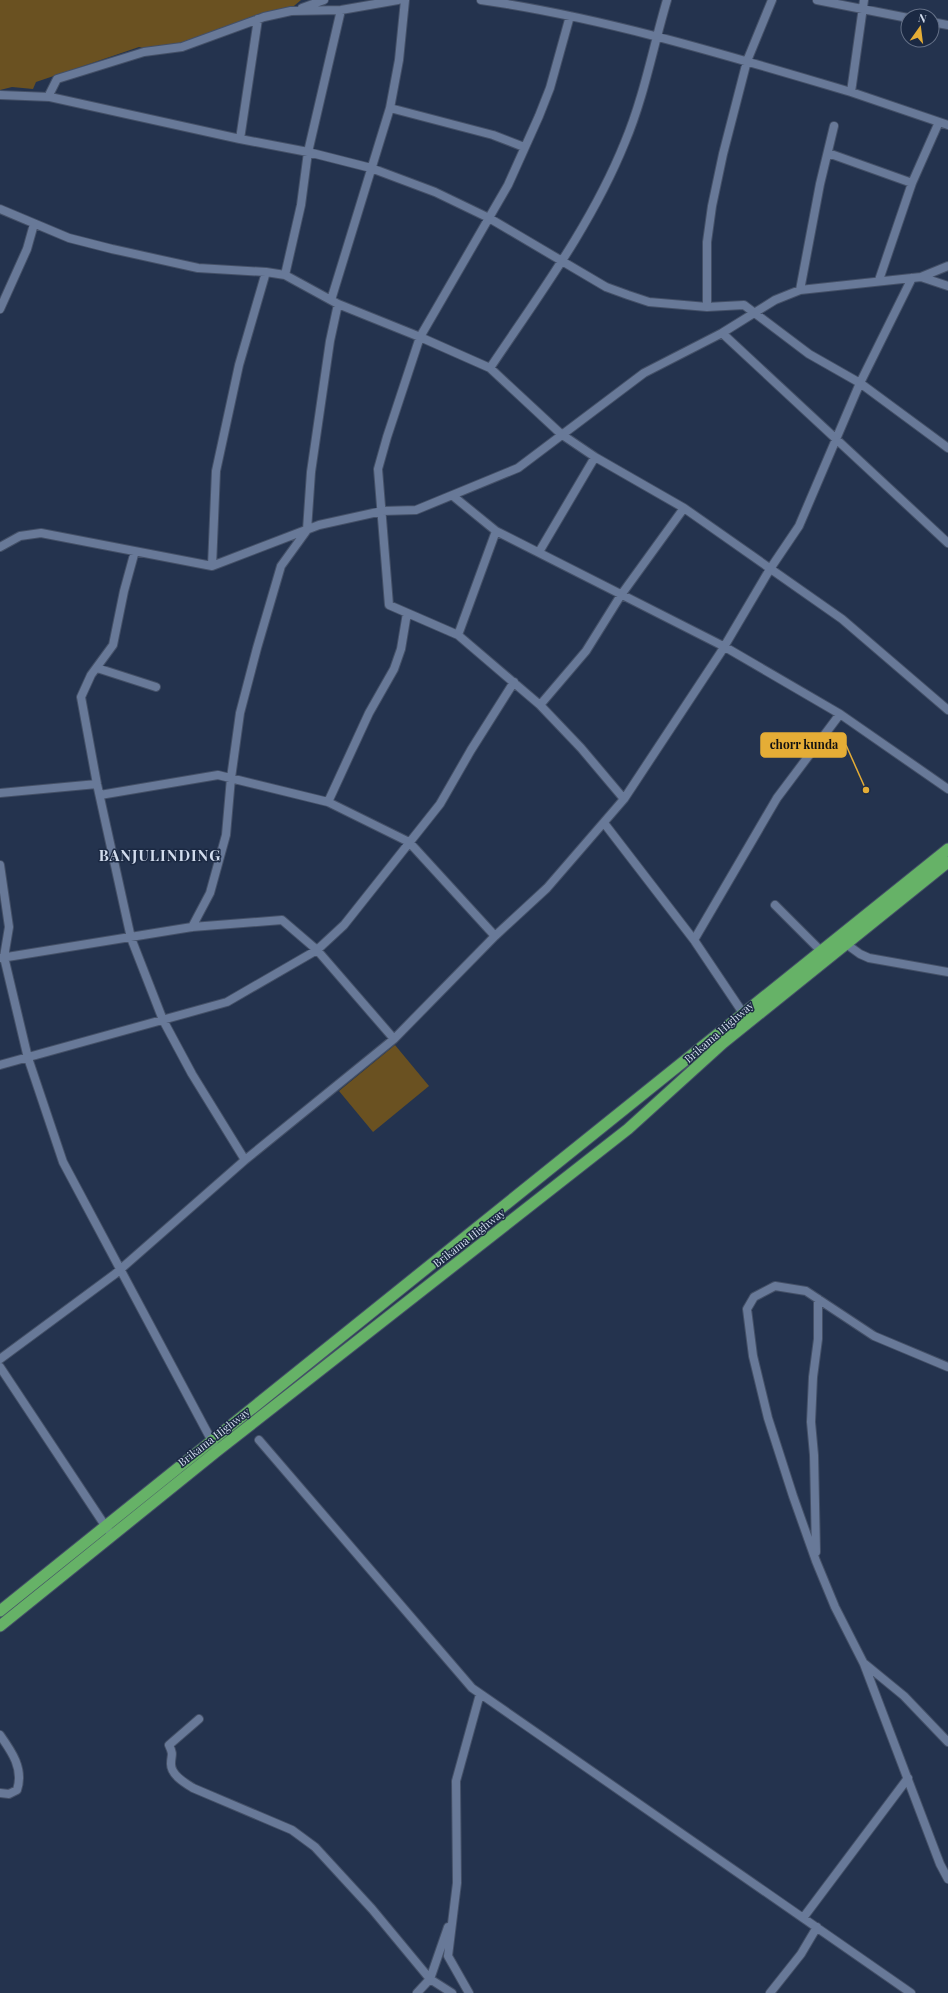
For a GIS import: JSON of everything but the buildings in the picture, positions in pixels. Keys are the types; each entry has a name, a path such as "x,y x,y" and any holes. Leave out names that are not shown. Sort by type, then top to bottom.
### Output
{"highway":[{"name":"Brikama Highway","path":"0,1611 217,1451 628,1129 723,1043 948,849"},
{"name":"Brikama Highway","path":"0,1626 212,1440 821,951 842,941 948,862"}],"street":[{"path":"50,97 50,93 57,79 144,52 182,47 258,19 292,12 324,0"},
{"path":"292,12 341,10 398,0"},
{"path":"192,927 210,893 226,835 231,778 240,713 281,566 307,530 311,472 327,369 335,302 371,168 390,108 399,60 405,0"},
{"path":"480,0 570,16 747,61 851,92 948,126"},
{"path":"490,368 562,261 597,201 625,142 667,0"},
{"path":"707,307 707,242 712,206 723,154 747,61 772,0"},
{"path":"817,0 900,16"},
{"path":"851,92 864,0"},
{"path":"285,275 301,205 308,152 341,10"},
{"path":"570,16 550,88 508,185 420,336 378,469 390,605 458,635 540,705 581,748 624,799"},
{"path":"240,139 258,19"},
{"path":"0,95 50,97 240,139 308,152 371,168 435,192 488,218 606,287 648,302 707,307 744,306 809,354 860,383 948,448"},
{"path":"390,108 493,135 524,147"},
{"path":"879,280 912,183 939,122"},
{"path":"800,290 834,126"},
{"path":"828,154 912,183"},
{"path":"0,208 69,238 198,268 266,272 285,275 335,302 420,336 490,368 561,434 595,458 684,508 842,619 948,710"},
{"path":"0,309 27,250 34,224"},
{"path":"0,547 20,536 42,533 212,566 319,525 382,511 416,510 518,468 561,434 644,373 722,333 752,313 800,290 879,280 921,277 948,266"},
{"path":"212,566 216,471 239,366 266,272"},
{"path":"921,277 948,286"},
{"path":"0,1360 119,1269 246,1160 394,1039 494,936 547,888 604,823 624,799 725,647 770,569 799,526 860,383 912,278"},
{"path":"722,333 948,543"},
{"path":"539,552 595,458"},
{"path":"453,496 496,531 725,647 840,714 948,789"},
{"path":"540,705 586,651 621,595 684,508"},
{"path":"458,635 496,531"},
{"path":"135,551 112,645 81,697 97,784 131,938 163,1020 192,1074 246,1160"},
{"path":"328,802 368,713 394,669 401,649 407,613"},
{"path":"97,668 156,687"},
{"path":"0,1065 227,1002 317,950 344,925 440,804 471,750 514,682"},
{"path":"694,940 777,798 840,714"},
{"path":"100,795 218,775 328,802 409,842 494,936"},
{"path":"0,794 97,784"},
{"path":"604,823 694,940 743,1013"},
{"path":"0,866 9,927 2,958 28,1058 63,1162 217,1451"},
{"path":"775,905 821,951"},
{"path":"2,958 192,927 282,920 317,950 394,1039"},
{"path":"842,941 869,958 948,972"},
{"path":"948,1367 874,1336 806,1291 775,1286 754,1297 747,1309 752,1356 768,1418 816,1561 834,1606 864,1664 940,1864 948,1879"},
{"path":"816,1561 814,1455 811,1422 813,1377 818,1339 818,1299"},
{"path":"0,1368 109,1531"},
{"path":"259,1440 472,1688 911,1993"},
{"path":"864,1664 904,1696 948,1742"},
{"path":"469,1993 448,1956 457,1883 456,1781 480,1694"},
{"path":"199,1719 169,1745 173,1755 171,1764 172,1771 181,1780 193,1788 292,1830 315,1847 372,1908 430,1979 452,1993"},
{"path":"0,1735 11,1750 18,1764 20,1781 17,1790 9,1794 0,1793"},
{"path":"803,1918 908,1778"},
{"path":"418,1993 430,1979 453,1913"},
{"path":"770,1993 801,1954 817,1927"}],"shaded area":[{"path":"0,0 301,0 288,11 214,35 151,50 139,47 36,82 33,89 12,87 0,90"},
{"path":"395,1045 429,1086 373,1132 339,1091"}],"place":[{"name":"chorr kunda","path":"866,790"}],"district":[{"name":"BANJULINDING","path":"160,856"}]}
